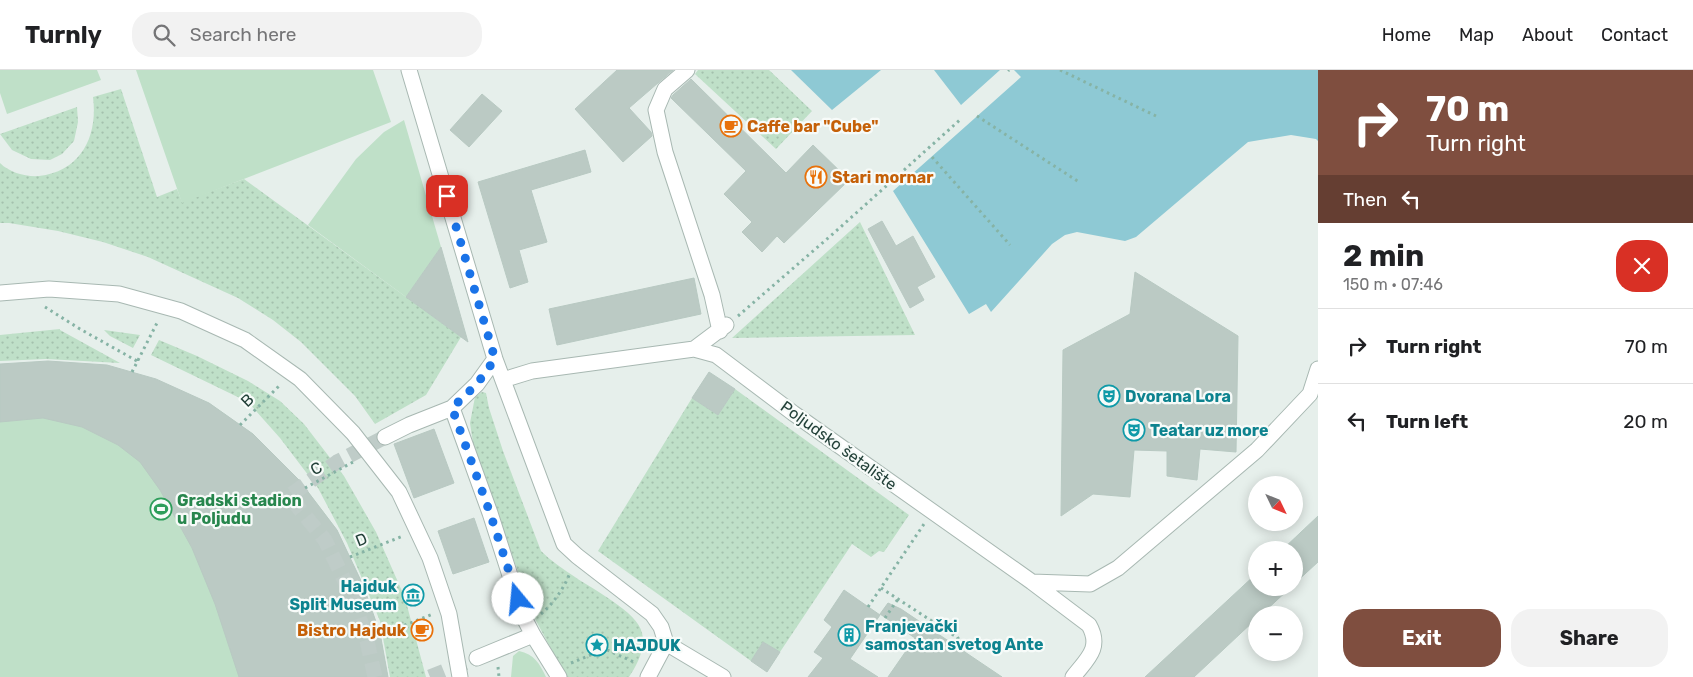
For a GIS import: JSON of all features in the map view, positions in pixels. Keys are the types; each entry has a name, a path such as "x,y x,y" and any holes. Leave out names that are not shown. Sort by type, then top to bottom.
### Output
{"street":[{"path":"409,70 495,359 564,544 652,614 661,628 666,643 723,677"},
{"path":"687,70 665,89 656,110 665,152 723,328 694,349"},
{"path":"0,292 49,289 119,294 181,311 245,340 300,379 353,433 399,492 430,558 449,614 460,677"},
{"name":"Poljudsko šetalište","path":"503,380 532,371 694,349 716,355 1089,625 1094,633 1095,644 1091,654 1074,677"},
{"path":"385,437 452,408 477,384 495,359"},
{"path":"1032,582 1090,584 1118,568 1257,450 1310,394 1318,369"},
{"path":"452,408 530,630 556,673"},
{"path":"477,658 530,630"},
{"path":"650,674 666,643"}],"path":[{"path":"1060,70 1156,116"},
{"path":"977,116 1079,182"},
{"path":"723,328 835,232 962,118"},
{"path":"932,157 1010,245"},
{"path":"20,291 137,361"},
{"path":"132,372 150,337"},
{"name":"B","path":"240,425 271,394"},
{"name":"C","path":"305,488 340,469"},
{"path":"868,607 932,512"},
{"name":"D","path":"350,556 382,544"},
{"path":"530,630 566,584 572,568"},
{"path":"881,588 958,638 953,645"},
{"path":"885,618 898,599"},
{"path":"380,635 413,622"},
{"path":"556,673 605,649 650,674"}],"green space":[{"path":"0,70 97,70 101,80 7,114 0,93"},
{"path":"136,70 373,70 391,122 182,203"},
{"path":"698,70 769,70 812,111 776,149 695,74"},
{"path":"121,89 157,197 177,189 182,202 244,179 461,337 426,395 375,424 355,396 301,342 273,320 238,298 148,257 103,242 58,231 0,223 0,163 13,172 34,176 54,173 66,167 84,149 89,137 93,125 93,97"},
{"path":"77,107 78,122 74,141 62,154 50,160 31,159 12,150 0,134"},
{"path":"404,120 441,247 406,297 308,225 356,159 384,132"},
{"path":"860,222 915,335 732,338"},
{"path":"60,329 120,363 46,359 0,361 0,335"},
{"path":"104,330 140,335 133,348 110,336"},
{"path":"159,340 248,381 280,401 304,424 344,476 376,532 405,598 426,677 390,677 380,621 347,543 318,488 280,438 248,402 151,355"},
{"name":"Gradski stadion u Poljudu","path":"0,364 209,403 253,434 299,480 337,530 363,585 380,633 388,677 0,677"},
{"path":"735,389 909,515 884,552 879,551 871,557 852,544 780,652 763,642 751,661 598,551 692,398 718,415"},
{"path":"482,392 486,393 503,451 541,551 562,568 624,609 639,625 643,645 638,662 629,677 566,677 533,615 473,443 470,423 475,397"},
{"path":"519,651 529,654 536,660 546,677 511,677 513,656"}],"water":[{"path":"791,70 881,70 832,110"},
{"path":"934,70 1000,70 961,105"},
{"path":"1014,70 1318,70 1318,141 1316,139 1291,135 1248,142 1136,237 1125,241 1077,232 1065,235 1052,244 991,312 986,304 969,314 893,191 1021,77"}],"building":[{"path":"617,70 673,70 629,108 651,132 652,136 623,162 575,109"},
{"path":"691,79 786,173 813,145 849,180 784,243 777,236 762,252 742,232 752,222 724,194 746,171 671,98"},
{"path":"482,94 502,111 469,147 450,130"},
{"path":"585,150 591,172 531,190 547,242 519,250 528,282 510,288 478,182"},
{"path":"882,221 896,246 913,236 935,277 917,287 924,300 910,308 868,229"},
{"path":"441,247 468,342 406,297"},
{"path":"1135,272 1238,336 1236,452 1200,449 1197,480 1167,476 1167,451 1134,450 1130,497 1093,494 1061,516 1063,350 1130,314"},
{"path":"694,278 701,314 557,345 549,309"},
{"path":"48,361 107,365 156,379 209,403 253,434 299,480 337,530 363,585 380,633 388,677 239,677 215,604 192,548 160,490 140,462 118,445 82,427 43,418 0,422 0,364"},
{"path":"709,372 735,389 718,415 692,398"},
{"path":"434,429 454,483 414,498 394,444"},
{"path":"1318,516 1318,562 1303,576 1303,541 1292,541"},
{"path":"474,518 489,562 453,574 438,531"},
{"path":"1248,581 1248,596 1281,596 1271,606 1248,606 1248,626 1194,677 1145,677"},
{"name":"Franjevački samostan svetog Ante","path":"844,590 880,615 850,659 878,677 808,677 823,658 814,652 832,627 824,620"},
{"name":"Franjevački samostan svetog Ante","path":"888,603 901,609 1002,677 888,677 915,638 880,614"},
{"path":"763,642 780,652 767,672 751,661"}],"tunnel":[{"path":"375,677 367,641 352,596 325,540 289,496 337,462 385,437"},
{"path":"430,677 477,658"}],"place":[{"name":"Caffe bar \"Cube\"","path":"731,126"},
{"name":"Stari mornar","path":"816,177"},
{"name":"Dvorana Lora","path":"1109,396"},
{"name":"Teatar uz more","path":"1134,430"},
{"name":"Gradski stadion u Poljudu","path":"161,509"},
{"name":"Hajduk Split Museum","path":"413,595"},
{"name":"Bistro Hajduk","path":"422,630"},
{"name":"Franjevački samostan svetog Ante","path":"849,635"},
{"name":"HAJDUK","path":"597,645"}],"route":[{"path":"447,196 495,359 477,384 452,408 490,513 518,599"}]}
